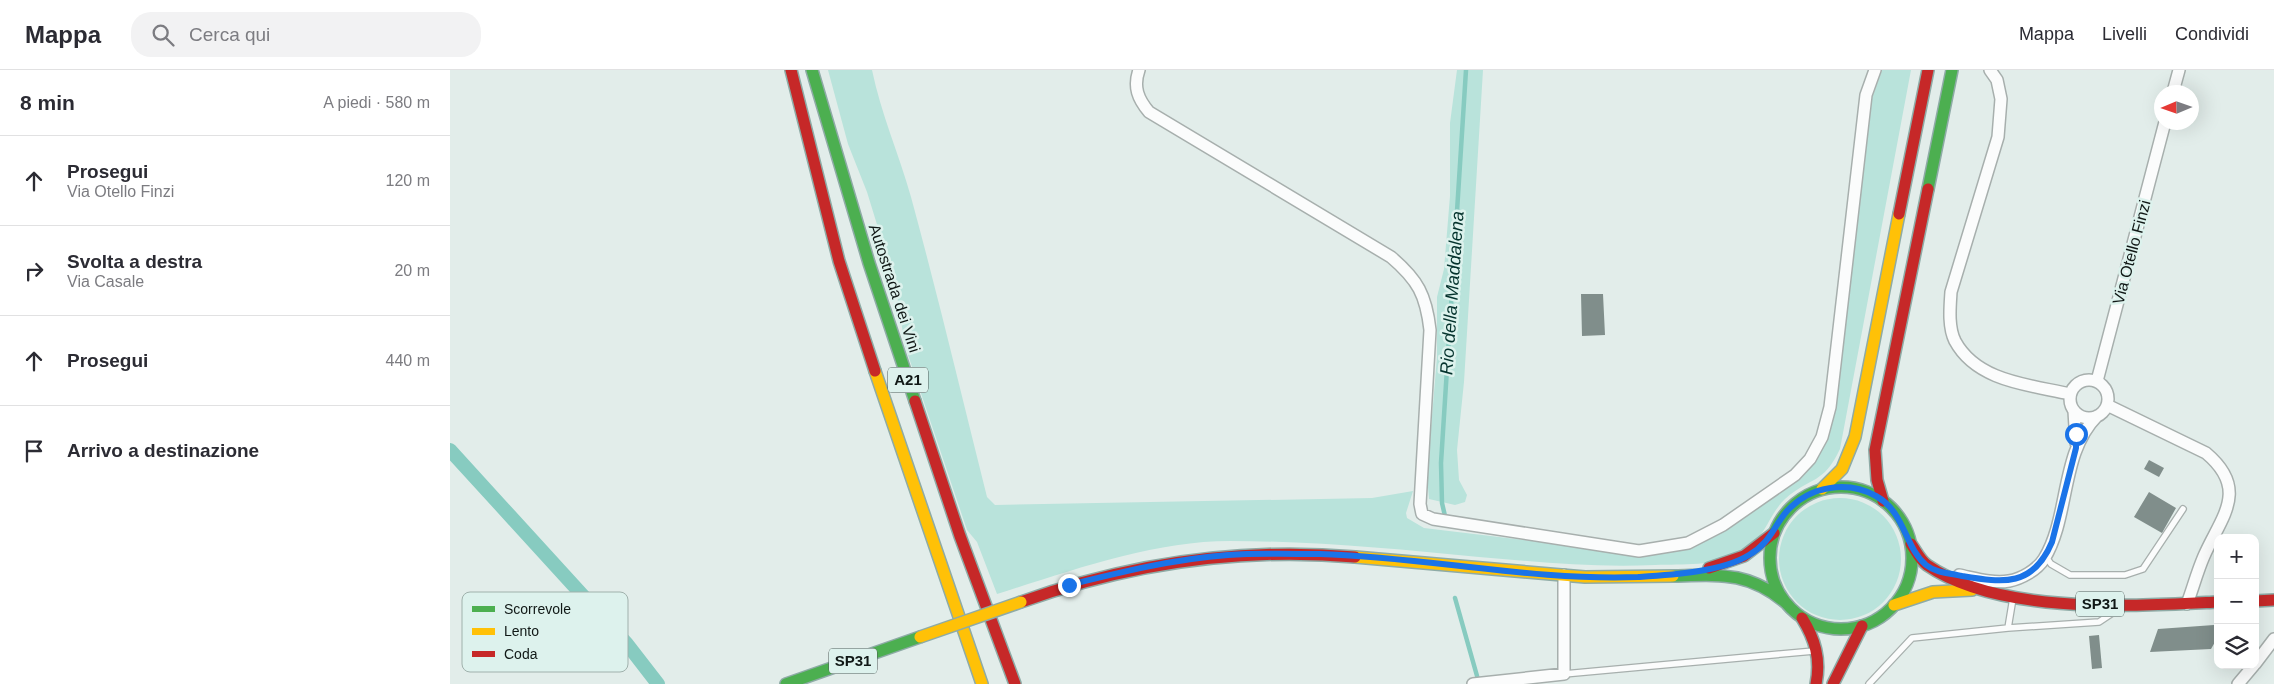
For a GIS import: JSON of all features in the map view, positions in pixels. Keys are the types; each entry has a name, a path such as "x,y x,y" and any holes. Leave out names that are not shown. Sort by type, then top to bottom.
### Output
{"main road":[{"name":"A21","path":"791,70 839,262 915,493 982,684"},
{"path":"1822,489 1842,469 1855,437 1928,70"},
{"path":"1883,501 1877,480 1875,450 1952,70"},
{"name":"Autostrada dei Vini","path":"812,72 869,263 960,536 1015,684"},
{"name":"SP31","path":"1679,574 1739,560 1750,555 1774,533 1786,512 1799,500 1822,489 1853,488 1883,501 1902,523 1910,542 1925,564 1983,590 2040,601 2125,605 2214,602"},
{"name":"SP31","path":"1774,533 1770,562 1774,582 1786,604"},
{"name":"SP31","path":"786,684 1069,585 1121,572 1228,555 1323,554 1611,578 1679,574 1729,575 1750,579 1772,590 1802,618 1831,629 1862,626 1884,614 1894,605 1906,586 1912,565 1910,542"},
{"name":"SP31","path":"1894,605 1933,592 1983,590"},
{"path":"2259,601 2274,600"},
{"path":"1802,618 1812,632 1817,650 1819,664 1816,684"},
{"path":"1833,684 1862,626"}],"street":[{"path":"1139,70 1136,91 1140,101 1149,112 1391,257 1411,274 1421,291 1428,309 1430,330 1420,504 1422,514 1433,519 1639,551 1688,543 1723,525 1795,475 1810,460 1822,437 1830,407 1866,95 1875,70"},
{"path":"1990,70 1997,80 2001,99 1998,137 1951,292 1950,317 1955,341 1973,362 1994,377 2070,394"},
{"path":"2175,85 2179,70"},
{"name":"Via Otello Finzi","path":"2096,381 2163,130"},
{"path":"1935,570 1993,581 2008,581 2031,572 2046,556 2052,542 2076,448 2084,430 2107,405 2105,388 2096,381 2084,380 2073,388 2070,394 2074,411 2076,448"},
{"path":"2107,405 2206,453 2218,463 2226,477 2230,494 2226,514 2204,556 2187,604"},
{"path":"2074,411 2084,418 2097,416"},
{"path":"1473,684 1564,674 1564,575"},
{"path":"2259,660 2274,639"},
{"path":"2238,684 2251,669"}],"lane":[{"path":"2046,556 2051,564 2070,575 2125,575 2143,569 2183,509"},
{"path":"2008,628 2014,596"},
{"path":"1869,684 1912,638 2008,628 2099,622 2125,605"},
{"path":"1564,674 1817,650"}],"green space":[{"path":"828,70 872,70 880,102 911,197 987,497 995,505 1372,498 1413,491 1406,513 1407,518 1424,528 1631,553 1668,553 1687,548 1718,535 1797,479 1828,437 1833,419 1872,98 1882,70 1911,70 1840,449 1834,461 1822,475 1785,499 1760,536 1748,549 1740,554 1720,561 1698,564 1611,566 1545,563 1323,544 1261,541 1201,542 1171,546 1112,559 997,594 977,542 967,530 905,346 895,283 867,192 848,144"},
{"path":"1457,70 1483,70 1464,382 1457,450 1459,480 1467,495 1465,502 1455,505 1429,499 1427,476 1437,357 1437,297 1444,269 1450,196 1450,123"},
{"path":"1840,498 1863,503 1883,516 1896,536 1901,559 1896,582 1883,602 1863,615 1840,620 1817,615 1797,602 1784,582 1779,559 1784,536 1797,516 1817,503"}],"building":[{"path":"1581,294 1603,294 1605,335 1582,336"},
{"path":"2149,460 2164,468 2159,477 2144,469"},
{"path":"2149,492 2176,508 2162,533 2134,517"},
{"path":"2214,625 2214,644 2211,649 2150,652 2158,629"},
{"path":"2099,635 2102,668 2092,669 2089,636"}],"waterway":[{"name":"Rio della Maddalena","path":"1445,516 1442,503 1441,463 1466,70"},
{"path":"450,450 580,592"},
{"name":"Rio della Maddalena","path":"1455,598 1479,683"},
{"path":"628,645 658,684"}],"traffic: fast":[{"path":"812,70 869,263 915,401"},
{"path":"1928,189 1952,70"},
{"path":"1841,487 1868,493 1880,499 1891,508 1900,519 1906,531 1912,558 1906,585 1900,597 1891,608 1880,617 1868,623 1841,629 1814,623 1802,617 1791,608 1782,597 1776,585 1770,558 1776,531 1782,519 1791,508 1802,499 1814,493 1841,487"},
{"path":"1673,576 1705,575 1746,580 1759,585 1786,603"},
{"path":"786,684 920,637"}],"traffic: slow":[{"path":"1822,489 1842,469 1855,437 1899,214"},
{"path":"875,371 982,684"},
{"path":"1355,557 1585,577 1673,576"},
{"path":"1894,605 1933,592 1972,590"},
{"path":"920,637 1021,602"}],"traffic: jam":[{"path":"791,70 839,261 875,371"},
{"path":"1899,214 1928,70"},
{"path":"1883,501 1877,480 1875,450 1928,189"},
{"path":"915,401 960,536 1015,684"},
{"path":"1709,568 1744,556 1774,533"},
{"path":"1911,544 1927,565 1957,581 1991,592 2028,600 2108,605 2214,602"},
{"path":"1021,602 1102,578 1144,568 1185,562 1270,554 1355,557"},
{"path":"2259,601 2274,600"},
{"path":"1802,618 1816,650 1818,666 1816,684"},
{"path":"1833,684 1862,626"}],"route":[{"path":"1069,585 1121,572 1190,560 1228,555 1275,554 1323,554 1584,577 1611,578 1679,574 1729,564 1750,555 1774,533 1786,512 1799,500 1814,492 1831,487 1853,488 1883,501 1902,523 1910,542 1925,564 1935,570 1979,579 2008,581 2031,572 2046,556 2052,542 2076,448 2076,434"}]}
